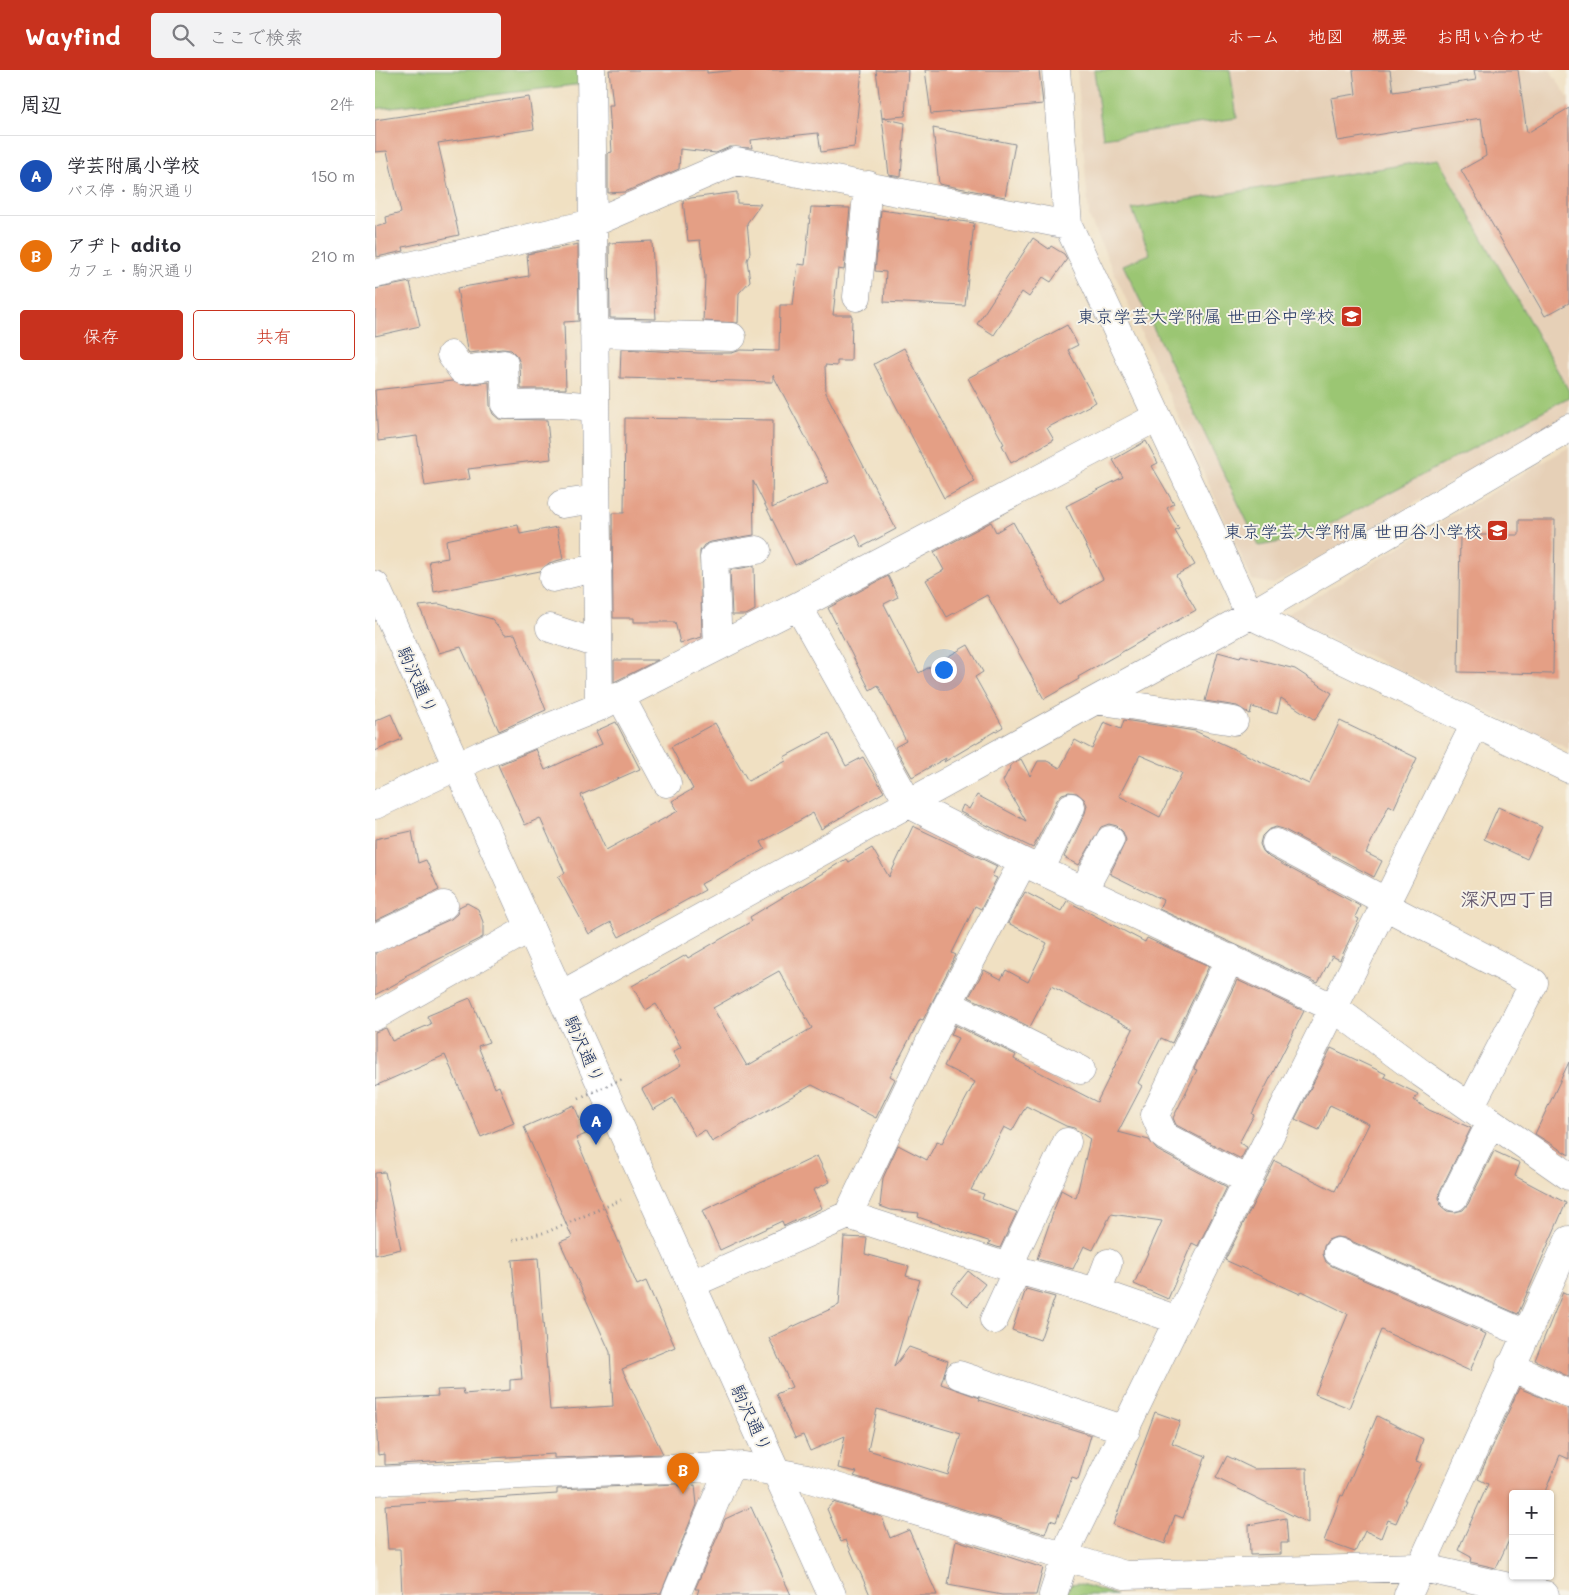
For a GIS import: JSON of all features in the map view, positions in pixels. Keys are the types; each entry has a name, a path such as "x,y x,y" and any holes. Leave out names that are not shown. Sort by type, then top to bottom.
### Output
{"street":[{"path":"591,70 599,644 610,701 667,783"},
{"path":"1056,70 1068,225 1250,615 1569,768"},
{"path":"375,274 593,223 736,161 1068,225"},
{"path":"857,297 867,185"},
{"path":"594,333 732,337"},
{"path":"451,355 462,370 504,364 506,405 560,404 595,407"},
{"path":"375,805 458,766 610,701 798,606 1157,417"},
{"path":"561,994 1250,615 1569,428"},
{"path":"562,504 596,499"},
{"path":"718,646 714,558 757,550"},
{"path":"553,578 597,567"},
{"name":"駒沢通り","path":"375,585 832,1595"},
{"path":"798,606 909,804 1083,891 1334,1008 1569,1176"},
{"path":"550,628 599,644"},
{"path":"1096,700 1234,721"},
{"path":"1053,1595 1071,1540 1178,1320 1249,1181 1475,724"},
{"path":"691,1284 848,1215 948,1004 1032,866 1071,807"},
{"path":"1083,891 1111,840"},
{"path":"1276,843 1534,983 1480,1114 1454,1197"},
{"path":"375,938 444,905"},
{"path":"375,1016 530,928"},
{"path":"1230,958 1155,1115 1164,1136 1249,1181"},
{"path":"948,1004 1081,1070"},
{"path":"994,1320 1012,1269 1067,1142"},
{"path":"848,1215 1012,1269 1097,1292 1178,1320"},
{"path":"1408,1595 1419,1567 1569,1240"},
{"path":"1339,1252 1526,1334"},
{"path":"1097,1292 1108,1263"},
{"path":"1511,1366 1569,1394"},
{"path":"959,1375 1126,1430"},
{"path":"676,1595 729,1466"},
{"path":"375,1481 744,1466 807,1478 1125,1576 1419,1567 1545,1595"}],"path":[{"path":"579,1098 623,1080"},
{"path":"513,1240 547,1232 621,1200"}],"shaded area":[{"name":"東京学芸大学附属 世田谷中学校","path":"1077,70 1550,70 1569,99 1569,414 1274,584 1252,580 1089,217"},
{"name":"東京学芸大学附属 世田谷小学校","path":"1569,447 1569,749 1283,616"}],"green space":[{"path":"375,70 591,70 591,83 375,109"},
{"path":"1094,70 1230,70 1237,118 1103,138"},
{"path":"1438,159 1569,391 1569,397 1306,537 1259,546 1123,265 1150,254 1132,209"},
{"path":"1078,1583 1116,1595 1066,1595 1070,1584"}],"building":[{"path":"609,70 707,70 707,73 738,70 862,70 854,147 821,152 818,133 751,140 752,148 730,147 716,153 680,149 679,169 625,192 608,193 608,153 612,152 609,105 613,105"},
{"path":"876,70 908,70 905,116 882,118"},
{"path":"925,70 1039,70 1043,104 931,114"},
{"path":"1353,70 1390,70 1393,92 1476,80 1474,70 1518,70 1527,133 1569,108 1569,303 1545,316 1461,170 1486,156 1481,118 1338,141 1331,98 1356,94"},
{"path":"529,97 534,129 438,143 459,235 403,247 404,251 377,257 375,227 387,224 386,217 401,213 387,151 375,152 375,120"},
{"path":"882,118 905,123 901,177 889,175"},
{"path":"933,128 1015,144 1005,197 939,184"},
{"path":"737,192 737,203 761,204 747,223 750,253 747,260 750,281 739,293 738,323 703,321 705,276 700,240 688,241 683,201 691,198"},
{"path":"811,207 850,208 844,270 838,269 833,315 852,315 851,361 837,361 837,366 825,365 826,393 896,529 862,547 856,535 795,565 753,481 754,535 711,542 704,545 700,551 702,637 680,643 675,622 634,622 634,618 613,618 612,513 624,513 625,418 773,420 772,508 829,482 773,375 773,382 620,378 621,349 699,353 732,353 741,350 779,351 780,305 793,305 798,264 805,265"},
{"path":"881,210 974,223 965,306 884,302 886,272 875,271"},
{"path":"1033,238 1049,249 1051,246 1064,254 1067,259 1051,282 1043,277 1029,297 1022,292 994,335 977,324"},
{"path":"652,241 656,319 610,318 609,243"},
{"path":"578,244 579,321 564,322 566,389 521,389 520,363 517,356 511,350 502,349 469,353 467,350 457,288 529,276 527,254"},
{"path":"410,282 420,326 375,336 375,289"},
{"path":"1067,325 1078,345 1068,350 1096,402 1047,428 1054,440 1011,463 1002,445 1004,444 968,378"},
{"path":"904,348 975,482 944,498 874,364"},
{"path":"452,381 464,385 489,382 490,406 493,414 499,419 547,420 551,459 468,469 470,479 425,486 417,436 378,441 375,390"},
{"path":"1146,441 1158,463 1152,466 1174,504 1167,508 1179,529 1175,531 1195,565 1176,575 1196,610 1078,677 1079,679 1044,699 987,595 947,617 926,580 944,570 934,552 991,522 996,532 1013,522 1059,605 1103,579 1066,506 1123,477 1113,460"},
{"path":"1519,520 1555,520 1553,674 1458,672 1460,535 1519,535"},
{"path":"518,525 520,534 557,527 563,559 549,563 540,571 434,592 429,561 448,558 446,540"},
{"path":"754,566 755,610 746,615 732,615 730,570"},
{"path":"888,576 898,597 884,604 919,673 968,645 983,672 975,677 1003,727 944,762 946,758 912,777 895,747 906,741 878,685 870,690 828,608"},
{"path":"439,604 492,619 505,635 515,634 546,710 499,731 461,647 439,653 419,606"},
{"path":"1218,652 1240,658 1241,655 1295,669 1332,693 1315,720 1281,698 1277,714 1252,707 1250,714 1237,706 1205,701"},
{"path":"614,660 658,660 614,682"},
{"path":"391,714 402,739 375,751 375,721"},
{"path":"1124,720 1195,731 1309,784 1340,721 1417,758 1394,808 1389,805 1366,853 1382,861 1374,877 1283,829 1276,827 1268,830 1262,836 1260,844 1263,851 1269,857 1360,906 1355,917 1359,919 1340,960 1332,956 1318,983 1159,909 1163,900 1110,874 1126,840 1123,832 1117,826 1109,824 1101,827 1079,865 1064,857 1087,805 1084,799 1077,793 1069,792 1062,794 1057,800 1033,848 960,812 963,805 969,809 977,795 1026,821 1003,781 1012,764 1021,759 1030,776 1038,761 1047,761 1060,768 1075,740 1092,749 1104,722 1121,729","holes":["1140,755 1182,773 1160,817 1119,796"]},
{"path":"616,722 640,769 581,795 606,850 678,811 672,801 693,789 671,747 715,723 748,781 786,761 784,757 829,733 846,766 863,757 884,792 821,829 813,813 761,842 765,849 701,884 705,890 619,937 611,922 589,934 558,877 565,873 540,818 525,825 498,765 536,749 545,770 602,744 596,731"},
{"path":"1498,807 1542,827 1527,859 1484,839"},
{"path":"913,826 997,866 992,876 997,878 981,909 975,906 952,953 956,955 923,1020 920,1019 890,1076 895,1079 876,1118 812,1085 712,1142 705,1130 695,1136 673,1098 653,1110 642,1089 681,1066 673,1052 681,1047 656,1004 646,1010 632,986 686,955 688,958 752,921 750,917 846,859 848,862 872,848 889,877","holes":["779,971 812,1028 747,1066 713,1008"]},
{"path":"412,831 418,863 426,860 439,890 375,921 375,839"},
{"path":"1025,892 1061,911 1067,901 1145,942 1147,938 1209,966 1172,1043 1161,1038 1138,1083 1142,1086 1118,1132 1149,1140 1157,1150 1227,1187 1198,1246 1192,1243 1168,1299 1134,1284 1162,1221 1111,1214 1093,1250 1084,1246 1073,1269 1037,1259 1061,1190 1076,1198 1090,1139 1074,1128 1066,1126 1026,1106 1012,1131 1004,1127 971,1190 984,1194 982,1199 1017,1212 1000,1248 988,1244 991,1242 918,1217 919,1213 891,1210 880,1206 883,1178 898,1145 927,1160 937,1141 942,1143 975,1082 944,1066 958,1038 951,1035 955,1025 1016,1055 1014,1059 1097,1102 1133,1029 1051,986 1030,1027 969,997 984,970 1001,979 1006,970 1028,982 1047,943 1008,923"},
{"path":"467,903 478,909 483,922 483,937 405,976 406,978 375,995 375,953 451,919 457,914 459,907"},
{"path":"1237,980 1304,1011 1239,1143 1247,1147 1241,1159 1176,1125 1173,1118 1197,1070 1194,1069"},
{"path":"470,998 489,1042 478,1046 495,1088 499,1086 514,1123 481,1137 445,1055 375,1086 375,1032 386,1028 392,1041 431,1024 427,1016"},
{"path":"1331,1048 1386,1074 1384,1077 1418,1094 1414,1100 1429,1110 1471,1128 1440,1191 1441,1206 1447,1211 1463,1210 1468,1204 1494,1151 1520,1163 1515,1176 1566,1203 1518,1314 1344,1238 1336,1237 1328,1240 1324,1246 1323,1254 1326,1262 1332,1266 1486,1334 1470,1371 1381,1330 1349,1408 1315,1394 1348,1314 1302,1291 1300,1294 1225,1260 1275,1161 1335,1191 1369,1124 1330,1105 1319,1130 1295,1119"},
{"path":"1569,1062 1569,1155 1535,1134"},
{"path":"574,1105 586,1134 576,1138 595,1186 637,1285 646,1281 675,1347 622,1369 663,1454 554,1458 554,1454 385,1465 385,1454 378,1455 375,1399 438,1396 437,1390 463,1389 464,1394 510,1390 510,1380 522,1379 512,1260 538,1258 550,1410 613,1406 610,1352 560,1242 572,1237 524,1127"},
{"path":"817,1156 830,1182 813,1190 822,1208 784,1226 782,1221 720,1250 702,1211"},
{"path":"385,1172 401,1249 375,1255 375,1173"},
{"path":"844,1237 867,1238 865,1254 909,1266 906,1276 920,1280 894,1367 909,1347 948,1361 941,1384 980,1398 979,1400 1091,1435 1078,1480 1072,1478 1056,1522 1050,1520 1045,1534 854,1476 857,1472 838,1468 845,1436 810,1451 803,1435 795,1438 776,1394 792,1387 769,1338 839,1305","holes":["877,1409 961,1434 948,1475 868,1450"]},
{"path":"968,1271 985,1284 968,1306 951,1292"},
{"path":"1026,1289 1055,1297 1040,1340 1012,1330"},
{"path":"1563,1292 1569,1295 1569,1377 1535,1360"},
{"path":"1519,1388 1569,1409 1569,1459 1560,1455 1546,1490 1509,1490 1509,1540 1496,1568 1470,1562 1471,1557 1458,1550 1488,1484 1478,1479"},
{"path":"1155,1412 1180,1421 1172,1443 1206,1456 1183,1518 1175,1515 1165,1544 1113,1525"},
{"path":"1377,1416 1423,1439 1416,1461 1422,1463 1404,1500 1406,1500 1396,1523 1388,1520 1381,1538 1365,1531 1355,1552 1324,1541 1341,1495 1343,1496"},
{"path":"1227,1456 1254,1469 1307,1468 1308,1523 1216,1478"},
{"path":"678,1484 679,1487 695,1485 697,1505 661,1593 640,1595 402,1595 400,1549 388,1549 385,1505 557,1494 557,1489"},
{"path":"833,1502 882,1517 890,1538 909,1530 937,1595 870,1595 846,1540 841,1542 827,1509"},
{"path":"751,1507 791,1595 697,1595 699,1589 695,1589 725,1519"},
{"path":"1286,1518 1288,1543 1281,1543 1281,1554 1250,1555 1249,1525"},
{"path":"956,1540 1043,1568 1036,1595 1002,1595 948,1585"}],"place":[{"name":"東京学芸大学附属 世田谷中学校","path":"1351,316"},
{"name":"東京学芸大学附属 世田谷小学校","path":"1498,531"},
{"name":"学芸附属小学校","path":"596,1145"},
{"name":"アヂト adito","path":"683,1494"}],"district":[{"name":"深沢四丁目","path":"1508,898"}]}
